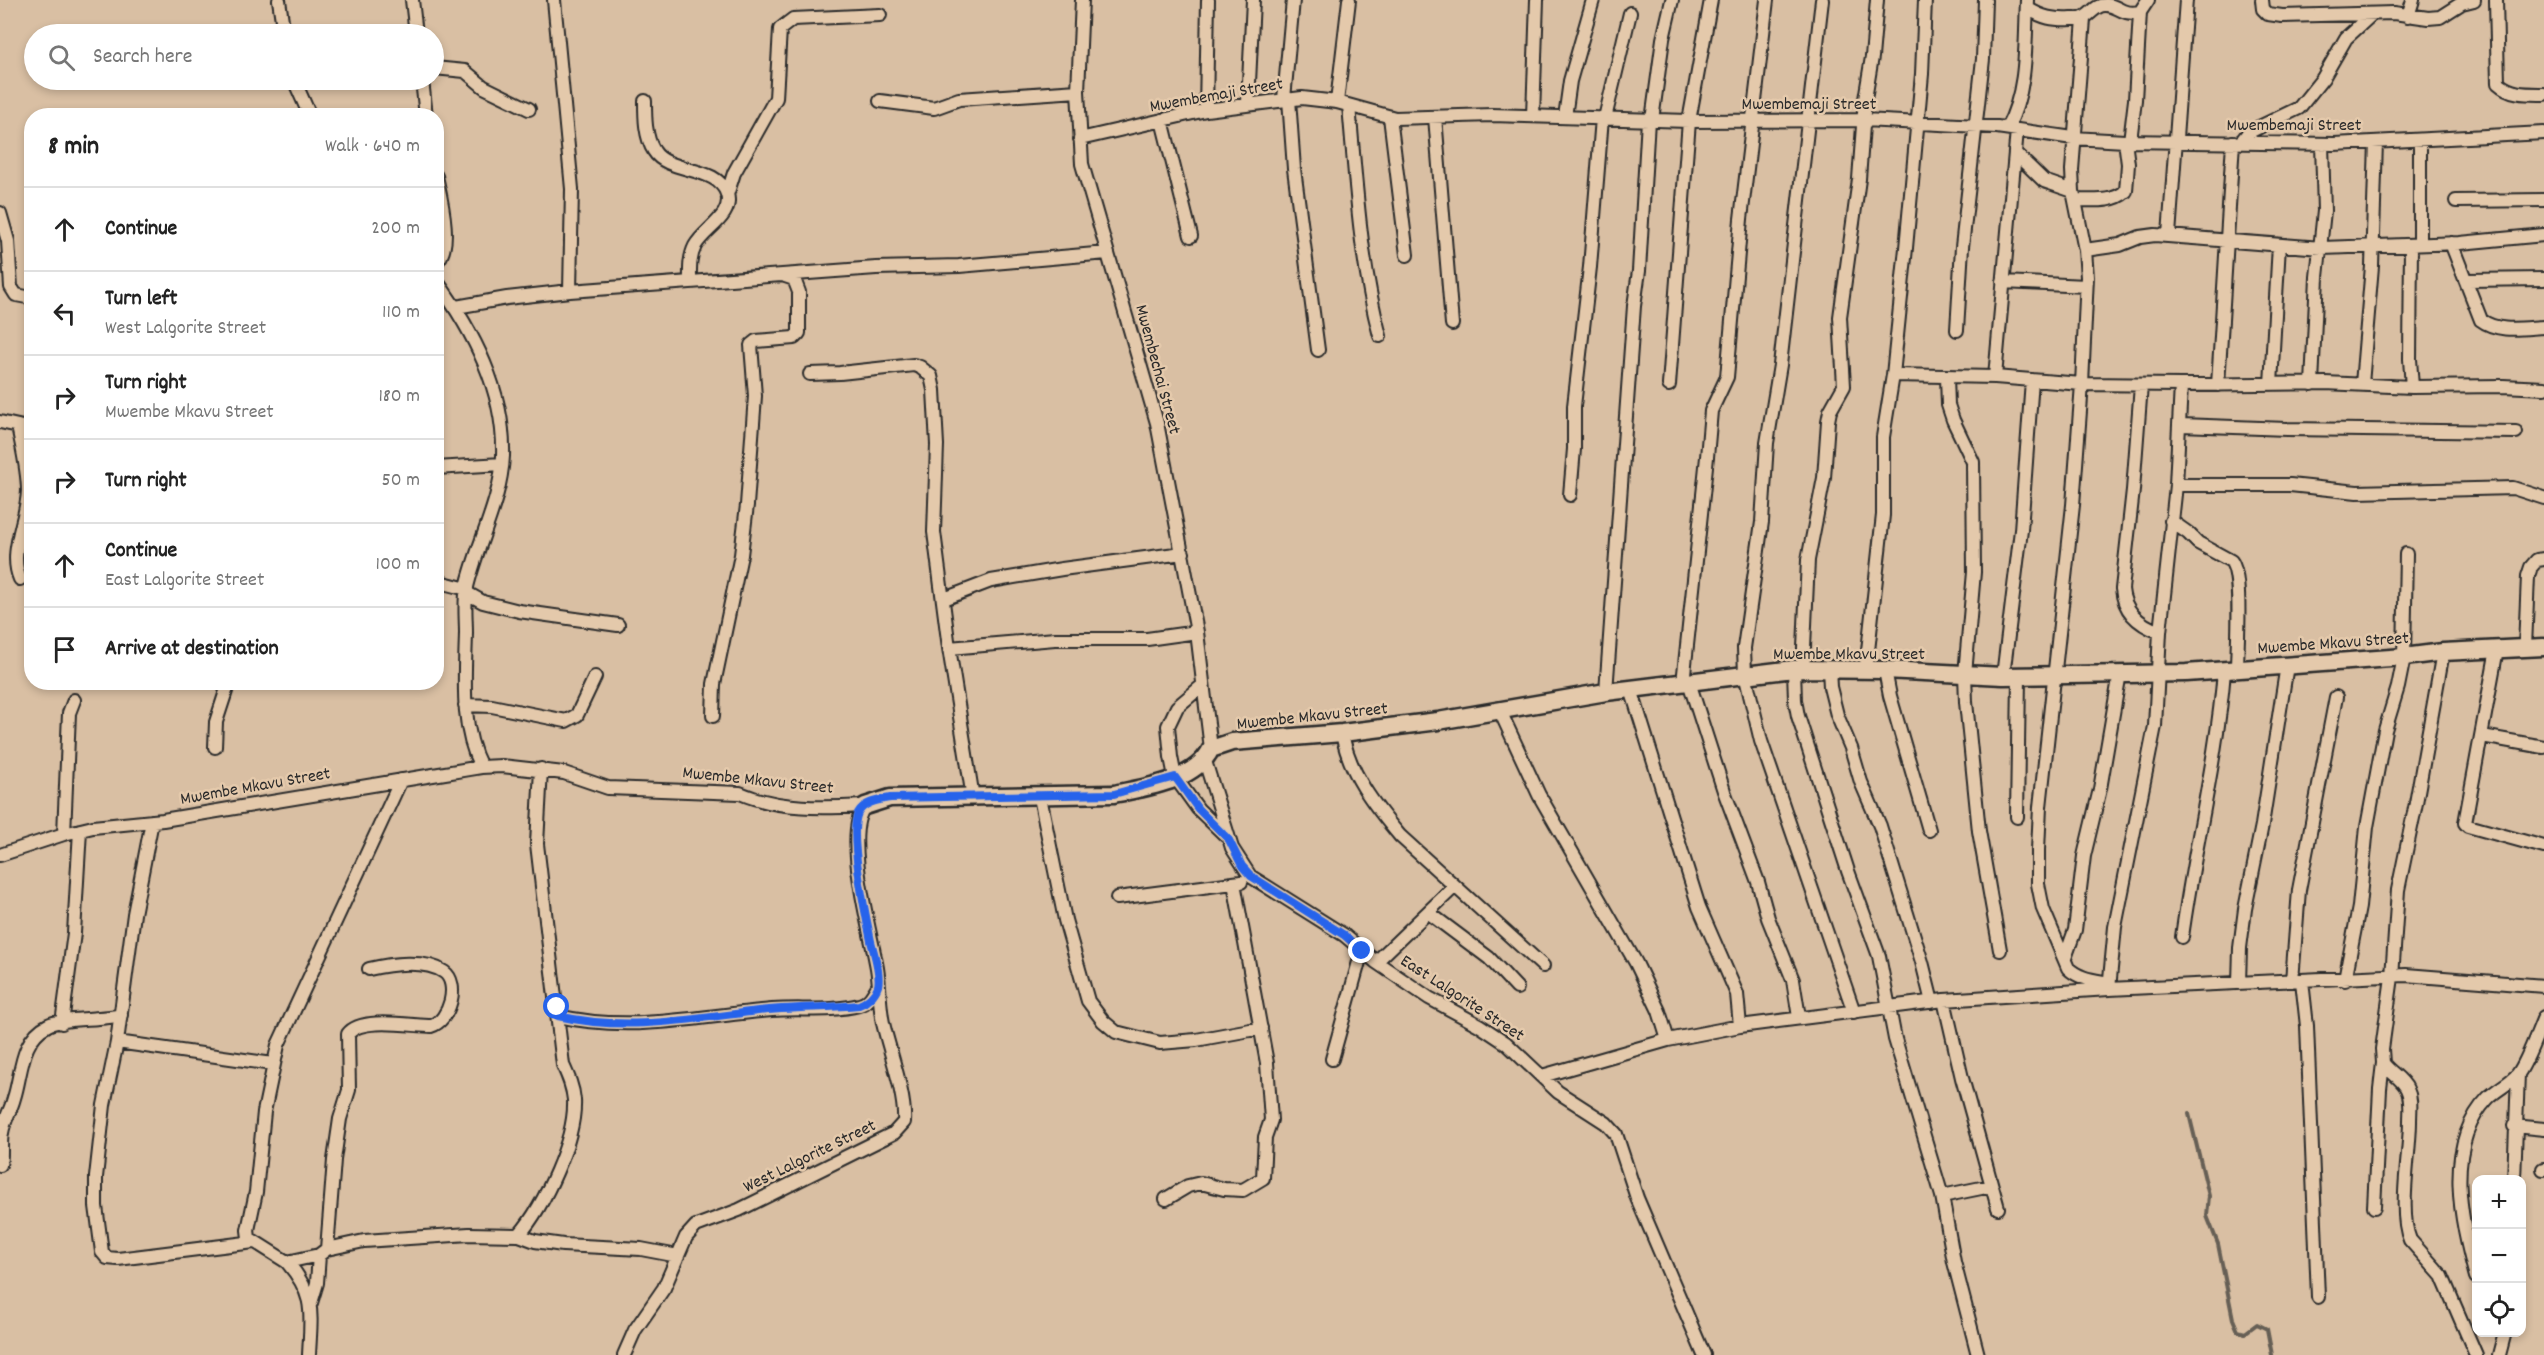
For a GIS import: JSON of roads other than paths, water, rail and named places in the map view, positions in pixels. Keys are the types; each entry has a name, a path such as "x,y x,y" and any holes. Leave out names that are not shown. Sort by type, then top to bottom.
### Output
{"street":[{"path":"279,0 283,24"},
{"path":"412,0 415,24"},
{"path":"554,0 572,189 570,291"},
{"name":"Mwembechai Street","path":"1082,0 1078,91 1082,164 1156,423 1197,632 1208,755"},
{"path":"1206,110 1208,0"},
{"path":"1248,103 1253,0"},
{"path":"1293,0 1286,99 1318,350"},
{"path":"1349,0 1343,104 1362,255 1380,336"},
{"path":"1533,116 1537,0"},
{"path":"1565,117 1570,81 1593,0"},
{"path":"1606,692 1650,120 1663,39 1672,0"},
{"path":"1669,385 1689,121 1711,0"},
{"path":"1767,0 1727,377 1711,411 1708,430 1686,683 1758,882 1768,918 1793,980 1799,1017"},
{"path":"1822,0 1780,365 1767,443 1766,482 1759,550 1744,648 1745,674 1761,741 1854,1012"},
{"path":"1877,0 1859,178 1840,317 1845,365 1844,386 1830,411 1828,421 1824,478 1808,560 1795,700 1798,716 1848,871 1879,956 1895,1039 1905,1079 1942,1196 1954,1262 1978,1355"},
{"path":"1866,669 1883,515 1883,437 1893,375 1917,124 1925,0"},
{"path":"1958,330 1962,248 1983,59 1985,0"},
{"path":"2015,153 2044,181 2074,195 2111,199 2120,197 2126,191 2128,141 2135,100 2140,12 2148,0"},
{"path":"2169,235 2186,0"},
{"path":"2262,0 2262,9 2268,14 2282,16 2372,14 2440,17 2462,3 2474,0"},
{"path":"2408,16 2413,0"},
{"path":"2496,0 2498,83 2505,90 2520,94 2544,94"},
{"path":"1995,377 2015,153 2012,129 2022,92 2027,4 2050,19 2084,19"},
{"path":"2109,986 2075,975 2068,968 2043,909 2038,884 2040,807 2073,505 2082,384 2086,286 2085,250 2074,195 2073,138 2084,19 2103,4 2125,13 2140,12"},
{"path":"1569,495 1574,449 1574,406 1604,118 1630,14"},
{"path":"2218,385 2225,242 2237,142 2249,132 2299,108 2323,78 2346,38 2372,14"},
{"path":"690,282 690,259 695,246 706,231 721,218 727,205 727,195 734,173 776,98 780,29 793,20 880,15"},
{"path":"444,69 465,71 484,87 529,109"},
{"path":"298,90 306,108"},
{"path":"423,90 425,108"},
{"path":"880,101 934,108 959,99 1078,91"},
{"name":"Mwembemaji Street","path":"1080,139 1206,110 1286,99 1343,104 1390,117 1533,116 1689,121 1864,120 1976,126 2073,138 2128,141 2322,144 2544,133"},
{"path":"645,101 647,133 653,150 660,158 703,173 722,184 727,195"},
{"path":"1390,117 1407,255"},
{"path":"1435,117 1452,324"},
{"path":"1162,120 1191,236"},
{"path":"2412,387 2410,359 2420,140"},
{"path":"2362,384 2372,246 2376,142"},
{"path":"2312,384 2317,277 2322,248 2324,211 2322,144"},
{"path":"2456,201 2544,200"},
{"path":"0,213 8,241 13,292 24,297"},
{"path":"2085,250 2120,245 2140,237 2169,235 2225,242 2322,248 2451,243 2544,235"},
{"path":"2451,243 2481,320 2489,326 2498,328 2544,327"},
{"path":"2271,384 2279,245"},
{"path":"456,307 570,291 876,268 959,266 1107,254"},
{"path":"713,716 714,684 741,555 747,505 755,396 751,345 756,341 794,338 799,333 798,285 794,279 783,276"},
{"path":"2467,280 2544,279"},
{"path":"2003,282 2086,286"},
{"path":"444,291 456,307 480,353 491,382 500,423 502,464 489,520 467,591 465,705 471,741 481,767"},
{"path":"810,374 914,365 931,376 937,445 934,532 949,648 973,798"},
{"path":"1893,375 1995,377 2082,384 2362,384 2412,387 2544,387"},
{"path":"1947,376 1948,405 1973,462 1974,572 1965,674 1977,812 2000,950"},
{"path":"2017,817 2011,676 2032,380"},
{"path":"2141,385 2122,589 2123,598 2139,622 2160,632"},
{"path":"2109,986 2121,894 2155,726 2160,632 2181,425 2181,385"},
{"path":"0,422 24,427"},
{"path":"2181,425 2516,432"},
{"path":"18,426 24,459"},
{"path":"444,468 502,464"},
{"path":"2176,485 2290,485 2357,492 2513,488 2544,498"},
{"path":"2171,521 2188,532 2198,543 2235,565 2237,595 2231,670 2221,710 2191,870 2182,938"},
{"path":"20,579 16,556 24,522"},
{"path":"944,599 991,581 1062,568 1183,554"},
{"path":"2345,980 2360,907 2367,827 2385,730 2404,657 2406,554"},
{"path":"2525,648 2528,576 2537,560 2544,559"},
{"path":"444,584 467,591 483,602 519,611 618,625"},
{"path":"949,648 1055,639 1147,639 1197,632"},
{"name":"Mwembe Mkavu Street","path":"0,855 64,834 110,824 152,821 481,767 541,769 564,773 608,788 740,793 760,802 825,808 865,806 890,798 1114,794 1193,770 1220,744 1342,733 1500,711 1606,692 1745,674 1798,669 1866,669 2011,676 2159,673 2231,670 2443,652 2544,647"},
{"path":"2497,649 2465,822 2468,826 2544,847"},
{"path":"2374,1206 2382,1049 2392,977 2398,890 2443,652"},
{"path":"2239,983 2240,948 2245,909 2262,825 2287,665"},
{"path":"1829,669 1830,687 1837,716 1880,826 1906,915 1938,1001 1998,1208"},
{"path":"1885,670 1890,696 1929,830"},
{"path":"2065,958 2075,930 2084,856 2100,789 2120,673"},
{"path":"465,705 500,708 566,721 577,715 595,677"},
{"path":"1203,685 1177,707 1168,726 1171,757 1175,777 1198,809 1229,840"},
{"path":"1631,689 1699,907 1737,994 1740,1026"},
{"path":"215,747 216,722 226,690"},
{"path":"2318,1297 2307,1026 2297,981 2299,890 2336,697"},
{"path":"64,834 69,713 74,700"},
{"path":"1500,711 1539,795 1636,963 1659,1011 1668,1040"},
{"path":"1342,733 1346,755 1354,772 1381,813 1400,836 1543,966"},
{"path":"2482,736 2544,747"},
{"name":"East Lalgorite Street","path":"1208,755 1229,840 1242,866 1255,880 1344,935 1376,962 1429,998 1488,1031 1558,1092 1606,1123 1616,1134 1637,1198 1704,1355"},
{"path":"519,1235 536,1214 549,1188 572,1128 574,1100 563,1065 537,844 541,769"},
{"path":"311,1303 305,1289 287,1262 249,1238 248,1230 256,1192 264,1112 273,1064 290,1016 401,780"},
{"path":"1040,797 1063,909 1088,1001 1103,1022 1116,1032 1160,1043 1196,1040 1260,1028"},
{"name":"West Lalgorite Street","path":"624,1355 635,1330 664,1288 686,1237 696,1226 739,1210 894,1133 904,1122 903,1108 883,1022 878,971 866,918 856,847 858,814 865,806"},
{"path":"152,821 134,914 117,1042 104,1105 96,1177 96,1206 102,1252 107,1258 118,1259 254,1242"},
{"path":"62,1023 74,933 80,830"},
{"path":"1117,898 1255,880"},
{"path":"1166,1199 1188,1186 1201,1183 1224,1189 1244,1190 1263,1178 1265,1137 1271,1120 1267,1063 1234,883"},
{"path":"1376,962 1454,887"},
{"path":"1429,913 1489,958 1516,988"},
{"path":"1332,1059 1362,951"},
{"path":"309,1355 311,1303 323,1252 340,1119 349,1089 348,1034 357,1027 378,1022 420,1026 438,1024 448,1012 452,984 450,977 435,968 392,965 369,969"},
{"path":"1542,1076 1668,1040 1740,1026 1938,1001 2109,986 2345,980 2406,975 2544,986"},
{"path":"558,1016 603,1024 642,1025 771,1010 849,1006 859,1005 869,1000 878,986"},
{"path":"0,1165 2,1131 15,1096 25,1052 46,1025 121,1015"},
{"path":"2514,1175 2514,1126 2518,1074 2544,1017"},
{"path":"117,1042 273,1064"},
{"path":"2383,1063 2404,1083 2409,1092 2410,1148 2405,1216 2407,1234 2442,1276 2476,1355"},
{"path":"2472,1258 2461,1206 2460,1154 2467,1130 2488,1099 2518,1074"},
{"path":"2514,1126 2544,1129"},
{"path":"1942,1196 1991,1186"},
{"path":"287,1262 376,1239 469,1234 519,1235 535,1241 563,1245 641,1249 678,1256"},
{"path":"2499,1355 2503,1337"}],"waterway":[{"path":"2189,1114 2209,1196 2207,1216 2218,1244 2233,1319 2238,1331 2245,1333 2257,1324 2267,1329 2272,1355"}]}
